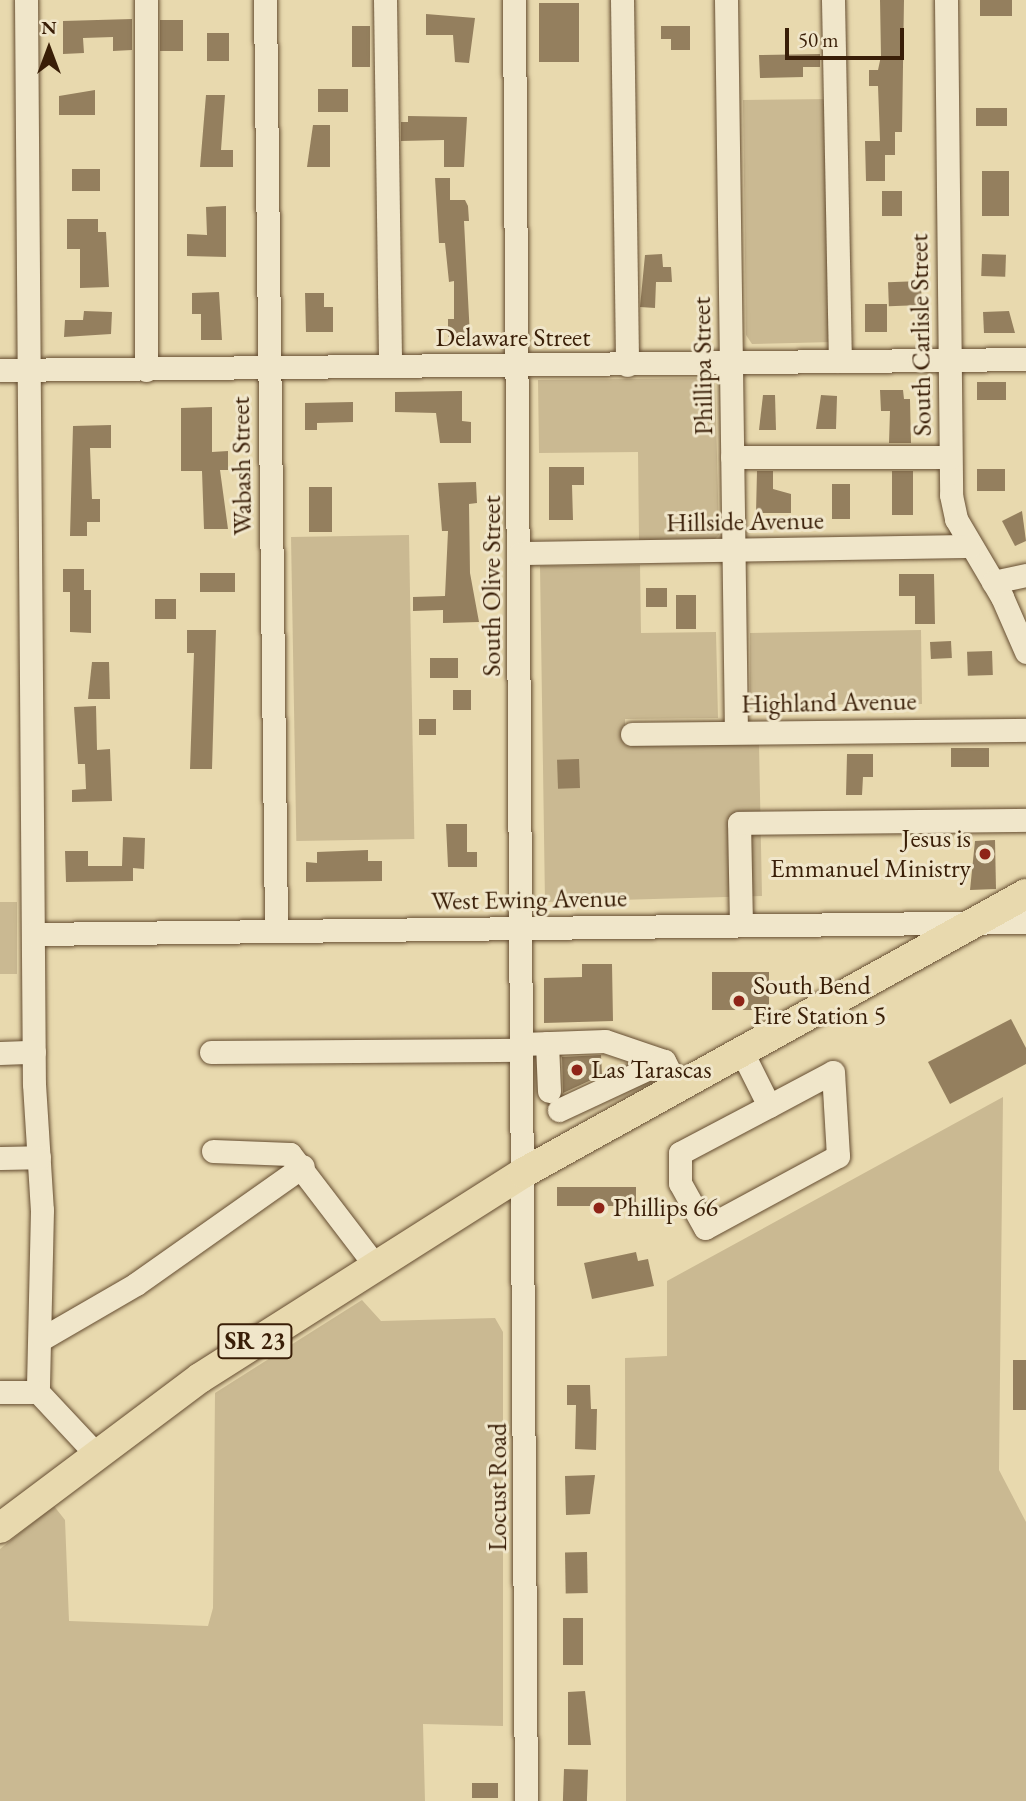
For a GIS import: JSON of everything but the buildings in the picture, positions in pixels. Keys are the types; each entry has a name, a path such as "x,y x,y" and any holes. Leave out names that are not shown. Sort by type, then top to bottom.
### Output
{"main road":[{"name":"SR 23","path":"0,1528 95,1454 375,1265 523,1173 1026,894"}],"street":[{"path":"26,0 34,1052 43,1338 38,1392"},
{"path":"146,0 146,370"},
{"name":"Wabash Street","path":"265,0 276,931"},
{"path":"385,0 390,366"},
{"name":"South Olive Street","path":"514,0 520,554 519,928 523,1173"},
{"path":"622,0 627,365"},
{"name":"Phillipa Street","path":"726,0 736,732"},
{"path":"833,0 840,361"},
{"name":"South Carlisle Street","path":"946,0 950,457 956,519 993,582 1026,652"},
{"name":"Delaware Street","path":"0,370 1026,359"},
{"path":"732,457 950,457"},
{"name":"Hillside Avenue","path":"520,554 970,546"},
{"path":"993,582 1026,575"},
{"name":"Highland Avenue","path":"632,734 1026,730"},
{"path":"741,925 739,823 1026,820"},
{"name":"West Ewing Avenue","path":"33,934 1026,922"},
{"path":"211,1052 522,1047 547,1043 605,1041 664,1061 678,1087"},
{"path":"547,1043 554,1101 604,1089 664,1061"},
{"path":"0,1053 34,1052"},
{"path":"742,1052 769,1106"},
{"path":"833,1073 838,1156 705,1228 680,1184 680,1153 769,1106 833,1073"},
{"path":"604,1089 620,1119"},
{"path":"213,1151 290,1154 303,1166 375,1265"},
{"path":"0,1158 39,1157"},
{"path":"43,1338 136,1284 303,1166"},
{"name":"Locust Road","path":"523,1173 526,1801"},
{"path":"0,1392 38,1392 95,1454"}],"shaded area":[{"path":"831,99 833,342 752,344 746,335 743,100"},
{"path":"715,378 719,535 713,541 639,541 638,452 539,453 538,380"},
{"path":"409,535 414,839 296,841 291,537"},
{"path":"640,565 641,633 716,632 718,718 625,719 625,745 759,744 762,896 545,902 540,566"},
{"path":"921,630 922,704 758,705 750,698 750,633"},
{"path":"0,902 17,902 17,974 0,974"},
{"path":"1003,1097 999,1470 1026,1522 1026,1801 626,1801 625,1358 667,1356 667,1281"},
{"path":"362,1300 381,1321 495,1318 503,1332 503,1726 423,1724 425,1801 0,1801 0,1549 54,1506 65,1520 69,1621 208,1626 213,1608 215,1393"}],"place":[{"name":"Jesus is Emmanuel Ministry","path":"985,854"},
{"name":"South Bend Fire Station 5","path":"739,1001"},
{"name":"Las Tarascas","path":"577,1070"},
{"name":"Phillips 66","path":"599,1208"}]}
